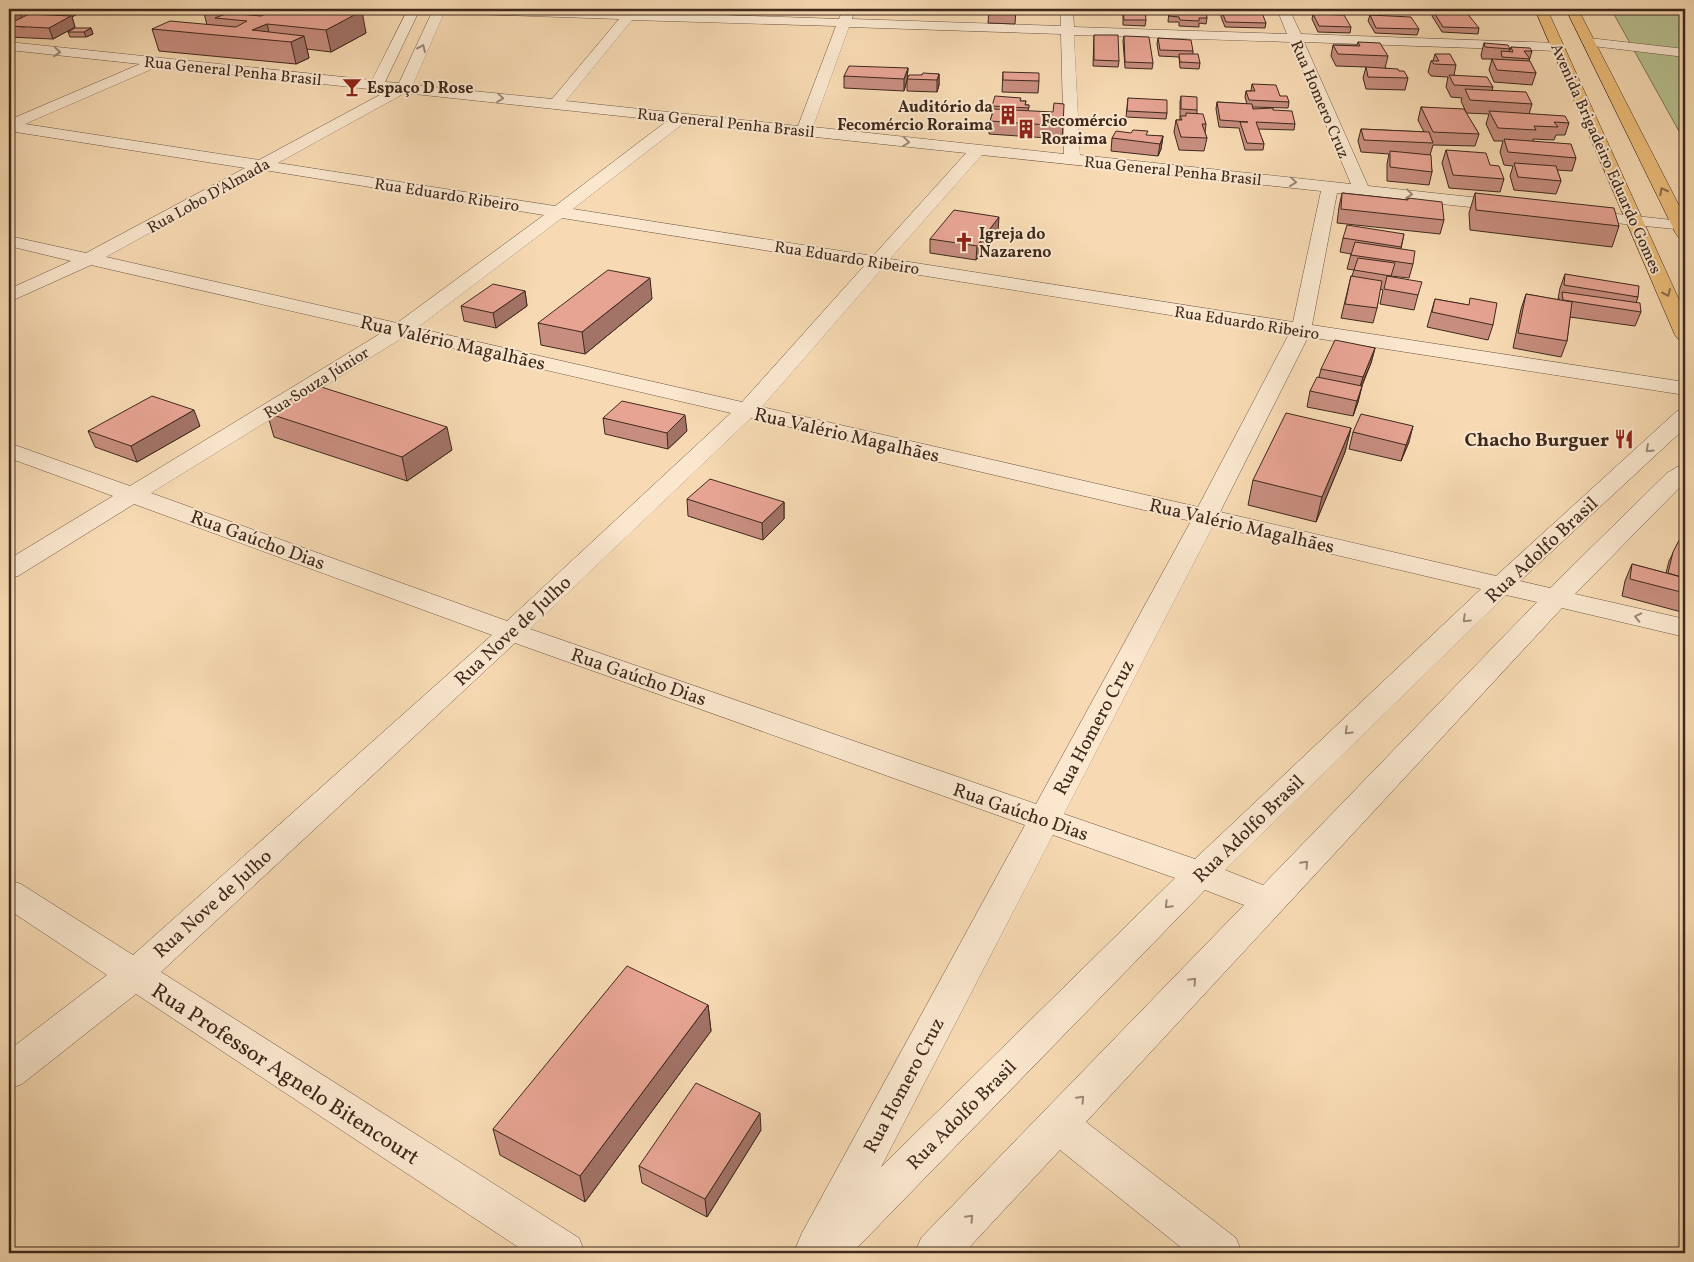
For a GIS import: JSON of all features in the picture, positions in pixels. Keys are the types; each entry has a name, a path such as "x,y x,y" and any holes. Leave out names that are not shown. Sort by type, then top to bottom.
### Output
{"main road":[{"name":"Avenida Brigadeiro Eduardo Gomes","path":"1541,9 1685,335"},
{"name":"Avenida Brigadeiro Eduardo Gomes","path":"1572,9 1683,230"}],"street":[{"path":"377,84 414,9"},
{"path":"434,9 631,12 842,23 1558,47"},
{"path":"405,88 440,9"},
{"path":"804,131 848,9"},
{"path":"1068,9 1072,159"},
{"name":"Rua Homero Cruz","path":"1283,9 1361,189"},
{"path":"556,104 631,12"},
{"path":"1589,42 1685,53"},
{"name":"Rua General Penha Brasil","path":"9,46 1528,208"},
{"path":"9,126 156,62"},
{"name":"Rua Lobo D'Almada","path":"9,296 89,259 405,88"},
{"name":"Rua Souza Júnior","path":"9,570 401,330 680,118"},
{"name":"Rua Eduardo Ribeiro","path":"9,126 560,211 1301,331 1685,389"},
{"name":"Rua Nove de Julho","path":"9,1072 134,975 511,632 746,411 977,150"},
{"name":"Rua Homero Cruz","path":"814,1253 1205,517 1301,331 1330,186"},
{"path":"1567,213 1636,221 1683,230"},
{"name":"Rua Valério Magalhães","path":"9,241 1502,584 1685,628"},
{"name":"Rua Adolfo Brasil","path":"823,1253 1200,874 1502,584 1685,416"},
{"name":"Rua Gaúcho Dias","path":"9,450 511,632 1200,874 1269,901"},
{"path":"936,1253 1556,598 1675,478 1685,472"},
{"name":"Rua Professor Agnelo Bitencourt","path":"9,893 564,1253"},
{"path":"1058,1124 1221,1253"}],"green space":[{"path":"1611,9 1685,9 1685,142"}],"building":[{"path":"53,9 75,9 63,15 43,14"},
{"path":"226,9 333,9 362,11 326,30 267,24 252,30 304,36 291,42 152,29 170,21 236,27 247,21 215,18 228,13 261,16 269,12"},
{"path":"989,9 1016,9 1016,13 988,12"},
{"path":"1123,9 1145,10 1146,20 1124,20"},
{"path":"1174,9 1191,9 1191,11 1206,12 1207,18 1199,18 1199,21 1180,20 1179,17 1169,16 1169,11 1174,11"},
{"path":"1232,9 1256,9 1258,13 1262,13 1266,23 1226,22 1222,12 1233,12"},
{"path":"1433,11 1466,12 1479,28 1443,27"},
{"path":"29,14 71,16 49,28 9,26 9,24"},
{"path":"1313,14 1344,15 1351,27 1319,26"},
{"path":"1370,15 1411,17 1419,29 1376,28"},
{"path":"75,28 91,28 84,32 68,32"},
{"path":"1094,35 1118,35 1119,61 1094,60"},
{"path":"1124,36 1149,37 1153,63 1125,62"},
{"path":"1158,38 1191,40 1193,51 1160,50"},
{"path":"1358,42 1380,43 1388,56 1338,54 1333,45 1360,46"},
{"path":"1484,43 1508,45 1510,49 1485,47"},
{"path":"1511,47 1530,48 1532,51 1524,51 1530,59 1502,57 1501,51 1513,52"},
{"path":"1179,54 1198,54 1200,63 1180,62"},
{"path":"1435,54 1450,54 1456,65 1434,64 1431,61 1439,61"},
{"path":"1492,59 1530,61 1536,73 1497,70"},
{"path":"849,66 908,68 904,79 844,76"},
{"path":"1366,67 1398,69 1399,71 1404,71 1408,78 1368,77"},
{"path":"1003,72 1039,73 1039,81 1003,80"},
{"path":"923,73 939,74 937,80 907,79 909,75 922,75"},
{"path":"1449,75 1487,77 1493,87 1454,85"},
{"path":"1252,84 1276,85 1280,96 1287,96 1289,102 1249,100 1246,91 1255,91"},
{"path":"1465,89 1526,92 1532,104 1470,100"},
{"path":"995,96 1021,98 1020,101 1026,101 1025,105 1029,105 1029,108 992,106"},
{"path":"1181,96 1197,97 1197,110 1181,109"},
{"path":"1128,98 1167,100 1167,113 1127,111"},
{"path":"1217,102 1252,104 1253,109 1273,108 1273,110 1292,111 1295,124 1256,122 1264,144 1247,143 1240,122 1248,122 1220,120"},
{"path":"1054,103 1064,104 1063,126 990,121 994,109 1053,112"},
{"path":"1421,107 1464,109 1479,134 1433,132"},
{"path":"1489,111 1565,116 1569,123 1554,122 1558,127 1534,126 1536,130 1498,128"},
{"path":"1186,113 1203,114 1206,124 1202,124 1207,138 1181,137 1176,120 1182,120 1180,116 1186,116"},
{"path":"1361,129 1429,132 1433,143 1364,140"},
{"path":"1133,130 1148,131 1146,135 1163,136 1160,144 1112,138 1116,131 1131,133"},
{"path":"1504,139 1571,144 1576,158 1508,152"},
{"path":"1446,150 1486,153 1490,165 1499,166 1504,179 1453,175"},
{"path":"1390,151 1431,155 1432,172 1390,167"},
{"path":"1514,163 1556,166 1561,181 1518,177"},
{"path":"1342,193 1442,202 1444,220 1341,209"},
{"path":"1475,193 1614,208 1619,226 1476,210"},
{"path":"954,210 999,217 977,246 930,239"},
{"path":"1347,225 1404,234 1401,247 1343,238"},
{"path":"1355,242 1415,251 1413,264 1351,255"},
{"path":"1358,258 1395,263 1391,276 1354,270"},
{"path":"608,270 650,278 582,332 538,323"},
{"path":"1565,274 1639,286 1638,297 1564,285"},
{"path":"1351,276 1382,281 1377,308 1345,304"},
{"path":"1387,276 1422,282 1418,295 1384,289"},
{"path":"493,284 525,291 493,313 461,306"},
{"path":"1562,292 1640,303 1641,312 1563,300"},
{"path":"1526,294 1572,302 1567,341 1518,333"},
{"path":"1470,298 1497,303 1493,325 1432,312 1435,299 1469,305"},
{"path":"1335,340 1375,348 1363,377 1321,369"},
{"path":"1317,377 1362,386 1357,401 1310,391"},
{"path":"315,385 447,427 402,457 267,413"},
{"path":"152,396 194,410 131,446 88,431"},
{"path":"622,401 685,415 667,433 603,418"},
{"path":"1286,413 1351,428 1322,497 1253,480"},
{"path":"1361,414 1413,426 1406,445 1353,432"},
{"path":"710,479 784,502 762,523 687,499"},
{"path":"1685,529 1685,578 1668,573 1673,552"},
{"path":"1632,564 1685,578 1685,593 1630,579"},
{"path":"627,966 708,1005 580,1176 493,1129"},
{"path":"696,1083 760,1113 705,1199 639,1166"}],"place":[{"name":"Espaço D Rose","path":"352,87"},
{"name":"Auditório da Fecomércio Roraima","path":"1008,115"},
{"name":"Fecomércio Roraima","path":"1026,129"},
{"name":"Igreja do Nazareno","path":"964,242"},
{"name":"Chacho Burguer","path":"1624,439"}]}
